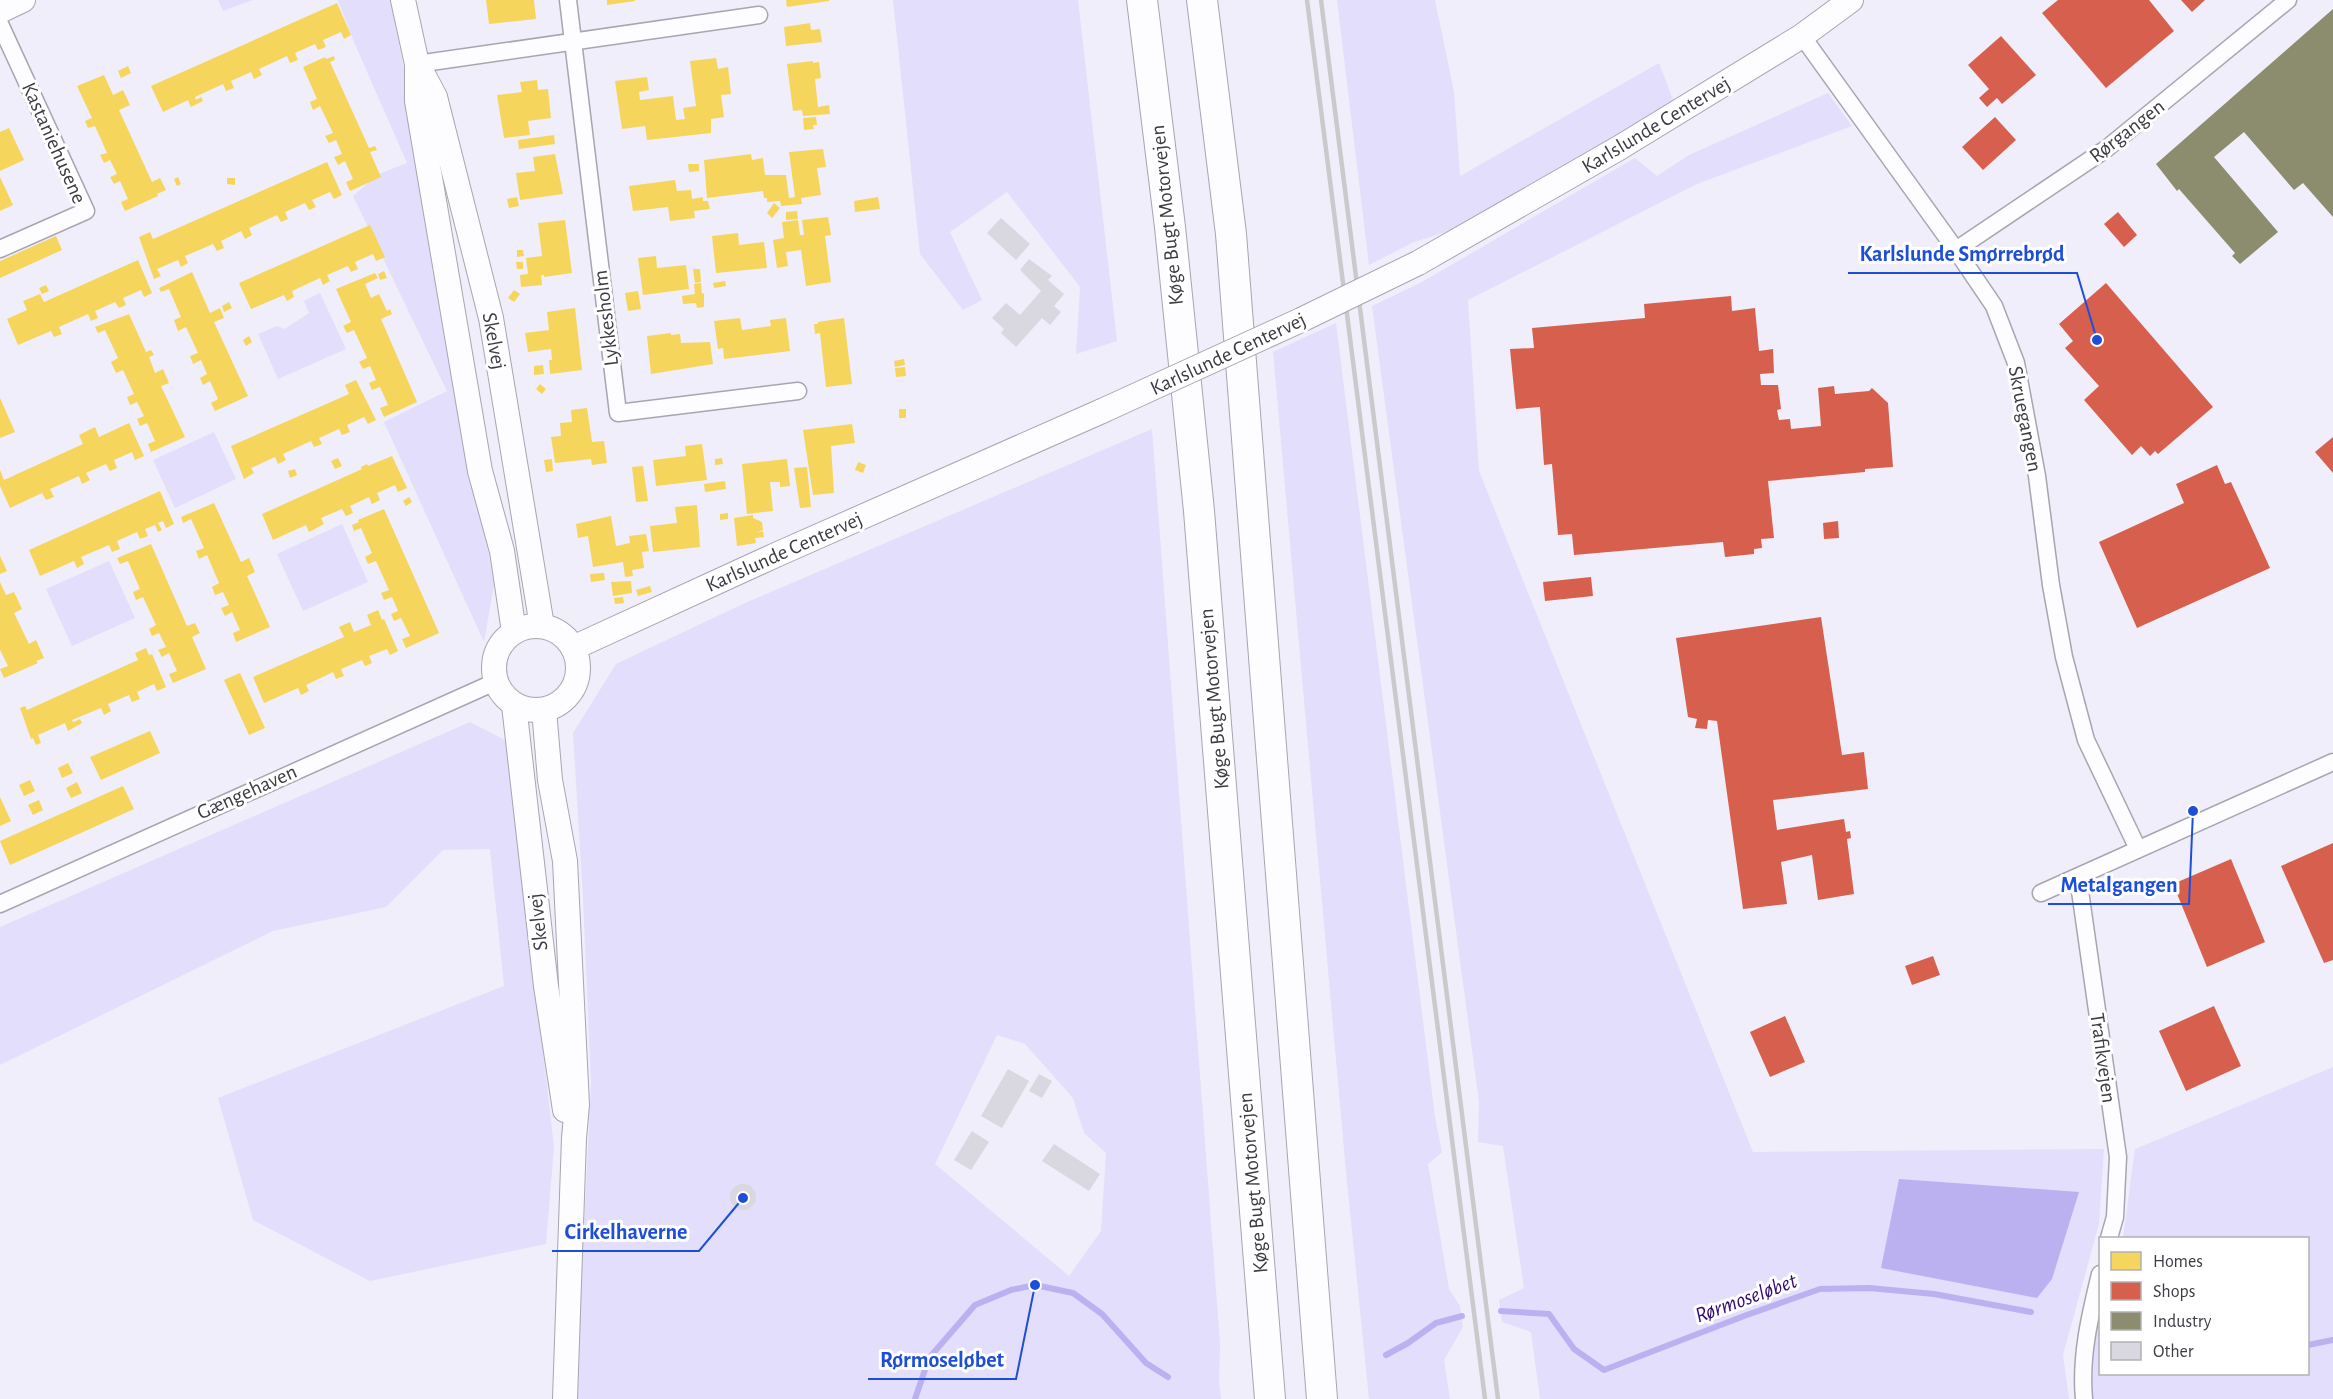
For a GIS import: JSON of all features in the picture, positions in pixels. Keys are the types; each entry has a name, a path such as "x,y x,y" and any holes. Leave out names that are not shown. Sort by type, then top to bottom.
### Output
{"highway":[{"name":"Køge Bugt Motorvejen","path":"1142,0 1170,227 1199,511 1270,1399"},
{"path":"1202,0 1231,234 1322,1399"}],"street":[{"path":"0,11 23,0"},
{"name":"Skelvej","path":"403,0 417,64 417,101 480,471 502,551 514,632"},
{"name":"Lykkesholm","path":"568,0 618,413 798,391"},
{"name":"Karlslunde Centervej","path":"573,648 778,554 1102,411 1301,320 1418,263 1619,148 1802,36 1851,0"},
{"name":"Rørgangen","path":"1956,250 2106,149 2288,0"},
{"path":"417,64 759,15"},
{"name":"Kastaniehusene","path":"0,24 86,211 0,249"},
{"name":"Skruegangen","path":"1802,36 1994,306 2016,363 2037,476 2050,585 2064,657 2086,740 2138,849"},
{"name":"Skelvej","path":"417,64 435,97 491,318 542,626"},
{"path":"542,626 556,631 573,648 579,666 574,687 561,703 544,710 526,710 514,705 503,695 495,682 493,666 499,648 514,632 527,627 542,626"},
{"name":"Gængehaven","path":"0,904 495,682"},
{"name":"Skelvej","path":"514,705 546,986 564,1109 574,1138"},
{"name":"Skelvej","path":"544,710 550,780 565,861 578,1105 574,1138 565,1399"},
{"path":"2041,893 2333,762"},
{"name":"Trafikvejen","path":"2078,877 2118,1157 2115,1217 2110,1237"},
{"path":"2084,1399 2082,1382 2089,1319 2099,1278"}],"shaded area":[{"path":"218,0 253,0 223,11"},
{"path":"338,0 390,0 409,94 494,585 484,642 384,422 447,391 353,196 379,174 407,163"},
{"path":"893,0 1078,0 1117,341 1076,354 1080,287 1007,192 950,232 982,300 963,310 920,254"},
{"path":"1337,0 1435,0 1454,92 1460,176 1659,63 1674,102 1463,227 1414,242 1369,265"},
{"path":"1828,93 1852,126 1697,184 1468,300 1479,471 1753,1152 2104,1149 2099,1224 2063,1355 2069,1399 1540,1399 1531,1332 1502,1322 1499,1300 1524,1288 1503,1146 1478,1142 1479,1102 1372,306 1422,282 1635,158 1657,176 1689,155"},
{"path":"320,293 346,349 278,379 258,334 277,326 285,329 309,313 304,301"},
{"path":"1336,323 1435,1117 1442,1152 1428,1164 1449,1289 1460,1306 1463,1327 1444,1360 1450,1399 1369,1399 1346,1172 1273,352"},
{"path":"1152,429 1220,1344 1221,1399 576,1399 591,1082 573,733 616,664 745,603","holes":["997,1035 1025,1044 1073,1098 1084,1133 1106,1153 1101,1231 1069,1276 935,1164"]},
{"path":"214,432 236,479 175,508 153,460"},
{"path":"342,524 368,582 303,611 277,554"},
{"path":"109,561 135,618 72,646 46,589"},
{"path":"470,722 507,741 554,1147 546,1244 370,1281 253,1220 218,1098 504,986 490,849 443,850 386,907 273,931 0,1065 0,927"},
{"path":"2333,1067 2333,1399 2092,1399 2095,1324 2099,1312 2099,1375 2309,1375 2309,1237 2123,1237 2135,1149"},
{"path":"1899,1179 2079,1192 2052,1279 2037,1298 1881,1268"}],"building: Homes":[{"path":"486,0 534,0 536,19 489,24"},
{"path":"607,0 635,0 635,1 607,5"},
{"path":"786,0 829,0 829,1 787,7"},
{"path":"337,3 351,35 344,39 341,32 323,40 326,47 318,50 315,44 295,53 298,60 290,63 287,56 259,69 262,75 254,79 251,72 231,81 234,88 226,91 223,84 195,97 196,100 201,97 203,101 191,107 188,100 163,112 151,86"},
{"path":"810,23 811,30 820,29 822,42 786,46 784,27"},
{"path":"334,56 335,60 330,62 369,148 375,146 377,150 370,152 381,177 350,191 346,182 353,179 345,161 338,165 334,157 342,154 336,140 329,143 325,136 333,133 320,106 313,110 310,102 317,99 303,67 325,57 326,59"},
{"path":"716,58 718,69 728,67 731,94 721,95 724,117 711,119 711,133 647,140 645,126 622,129 615,81 647,77 649,90 639,92 640,100 673,96 676,120 685,119 683,108 696,106 690,61"},
{"path":"813,61 813,63 819,62 821,78 815,79 818,107 829,105 830,114 803,116 802,110 793,111 787,64"},
{"path":"128,66 131,73 121,78 118,71"},
{"path":"104,75 113,95 123,90 130,105 119,110 152,182 160,178 166,190 125,211 121,202 128,199 120,181 114,184 110,177 117,174 110,160 104,163 100,155 107,153 95,126 88,128 85,121 92,118 77,86"},
{"path":"537,80 538,90 548,89 551,118 528,121 530,135 504,138 497,95 522,92 520,82"},
{"path":"816,117 817,125 813,125 814,129 804,130 803,118"},
{"path":"9,128 24,160 0,171 0,132"},
{"path":"554,135 555,144 519,149 518,140"},
{"path":"823,149 826,167 817,168 821,195 801,198 802,204 781,206 780,201 767,202 763,191 707,198 704,160 751,154 752,160 763,158 765,175 786,175 789,198 795,197 789,152"},
{"path":"555,154 563,194 520,200 516,173 535,171 533,157"},
{"path":"327,162 342,195 334,199 330,192 312,200 316,207 309,210 305,203 285,212 288,219 281,222 277,215 249,228 252,235 245,239 241,231 221,241 224,248 217,251 213,244 185,256 188,263 181,267 178,260 157,269 161,276 154,279 139,237 150,232 153,239"},
{"path":"688,164 699,164 699,171 689,172"},
{"path":"0,177 13,205 0,211"},
{"path":"178,177 181,184 177,186 174,179"},
{"path":"227,178 235,178 235,185 227,184"},
{"path":"675,180 677,191 691,190 692,199 703,197 703,201 708,201 710,209 694,211 695,218 670,221 668,207 633,211 629,186"},
{"path":"517,197 519,206 509,208 507,199"},
{"path":"878,197 880,209 855,212 854,201"},
{"path":"774,203 780,208 772,218 767,213"},
{"path":"797,211 798,219 786,220 786,212"},
{"path":"828,217 831,235 825,236 831,282 806,286 801,250 786,252 788,266 777,268 773,240 784,238 782,222 798,220 800,235 804,235 802,220"},
{"path":"565,220 572,273 544,277 541,275 542,285 521,287 520,275 528,274 526,258 542,256 538,223"},
{"path":"370,225 385,257 376,261 373,254 355,262 358,269 351,272 348,266 327,275 330,281 323,285 320,278 292,291 294,297 287,301 284,295 251,309 239,283"},
{"path":"738,233 739,245 764,242 767,268 716,273 712,236"},
{"path":"56,236 62,250 0,278 0,261"},
{"path":"517,250 523,250 524,256 517,257"},
{"path":"656,256 657,268 686,265 689,289 643,295 638,258"},
{"path":"138,260 152,293 144,297 141,290 123,298 126,305 119,308 115,302 95,311 98,318 91,321 88,314 59,327 62,334 54,337 51,331 18,345 7,319 27,310 23,301 40,294 44,302"},
{"path":"516,262 523,262 523,269 517,269"},
{"path":"693,269 700,269 701,282 695,283"},
{"path":"384,271 387,278 380,280 378,274"},
{"path":"192,272 210,313 220,308 224,318 214,322 248,396 215,411 211,403 218,399 210,381 203,385 200,378 207,374 201,360 193,364 190,356 198,353 186,327 178,331 174,320 181,317 169,289 161,292 159,288"},
{"path":"375,273 378,278 365,284 371,298 379,294 387,311 390,309 392,314 381,319 417,402 384,417 380,408 388,405 380,387 372,390 369,383 376,380 370,366 363,369 359,362 367,358 354,330 347,333 343,326 351,322 336,289"},
{"path":"725,281 726,286 714,288 713,283"},
{"path":"701,283 704,307 697,308 696,303 683,304 682,296 695,294 694,284"},
{"path":"46,285 49,291 42,294 39,288"},
{"path":"514,290 520,294 514,302 508,298"},
{"path":"638,291 641,309 628,311 625,293"},
{"path":"229,302 232,308 224,312 222,306"},
{"path":"575,308 582,370 550,374 551,349 528,352 525,333 549,330 547,312"},
{"path":"129,314 146,352 151,350 154,355 149,357 155,373 163,369 169,383 161,386 185,437 151,452 148,444 155,441 147,423 140,426 137,419 144,416 137,402 130,405 127,397 134,394 123,370 116,373 111,362 118,358 105,330 98,333 95,327"},
{"path":"740,318 742,330 771,326 770,320 786,318 790,351 724,359 723,348 718,349 714,321"},
{"path":"844,318 852,384 826,387 820,333 815,334 814,324"},
{"path":"671,333 671,335 680,334 681,343 710,342 713,364 651,374 647,336"},
{"path":"249,336 252,342 246,346 243,340"},
{"path":"904,359 905,365 895,367 894,361"},
{"path":"543,365 544,374 534,375 534,366"},
{"path":"905,367 906,376 896,377 895,368"},
{"path":"356,380 376,420 368,424 364,417 347,425 350,432 342,435 339,429 319,438 322,444 314,447 311,441 283,454 286,460 278,464 275,457 251,468 254,473 244,479 231,446 349,394 345,385"},
{"path":"540,384 546,389 542,394 536,389"},
{"path":"0,398 15,432 0,438"},
{"path":"587,408 592,442 604,441 607,463 592,465 591,459 555,463 551,437 561,436 560,423 572,422 571,410"},
{"path":"899,409 906,409 906,418 899,418"},
{"path":"129,423 144,456 135,460 132,452 114,460 117,468 110,471 106,464 86,473 90,480 82,484 79,476 50,489 54,497 46,500 42,493 10,508 0,486 0,470 4,480 83,444 79,435 95,427 99,437"},
{"path":"852,424 855,443 831,446 834,493 813,495 803,430"},
{"path":"702,444 707,480 656,486 653,460 686,456 685,446"},
{"path":"392,456 407,488 398,492 395,485 377,493 380,500 372,504 369,497 350,506 353,513 346,516 342,509 321,518 324,524 309,532 306,525 273,540 262,514 362,469 361,467 367,464 368,466"},
{"path":"338,458 342,466 335,469 331,461"},
{"path":"722,458 723,464 715,465 715,459"},
{"path":"552,459 553,471 546,472 544,460"},
{"path":"787,459 790,486 780,487 780,482 770,482 773,511 747,514 742,464"},
{"path":"858,462 866,465 863,473 855,470"},
{"path":"643,466 648,501 636,502 632,467"},
{"path":"807,467 811,507 800,508 794,468"},
{"path":"295,469 297,475 290,478 288,471"},
{"path":"725,481 726,489 705,492 704,484"},
{"path":"160,491 174,524 166,528 163,521 158,523 162,530 158,532 155,525 145,529 148,536 140,539 137,532 117,541 120,549 112,552 109,545 81,557 84,564 77,568 74,561 40,576 29,550"},
{"path":"409,497 412,502 406,506 403,501"},
{"path":"214,503 241,562 249,558 255,572 247,576 270,627 236,642 233,633 240,630 232,612 225,616 221,608 229,605 223,592 215,595 212,587 219,583 207,555 199,559 196,551 204,548 191,519 183,523 181,517"},
{"path":"697,505 700,547 653,552 650,526 677,523 675,507"},
{"path":"384,509 439,633 406,648 402,639 410,636 401,618 394,621 391,614 398,611 392,597 384,600 381,593 389,590 376,561 368,564 365,557 372,553 361,528 354,531 352,525"},
{"path":"728,513 728,519 720,520 720,514"},
{"path":"753,515 753,518 762,522 763,530 755,533 763,531 764,537 755,538 756,543 737,546 734,518"},
{"path":"611,516 616,546 630,543 629,536 646,534 649,551 642,552 644,568 632,570 633,576 625,577 623,562 593,567 588,536 578,538 576,524"},
{"path":"151,544 187,626 195,623 200,633 192,637 206,669 173,683 169,674 177,671 169,653 162,657 158,650 166,647 159,633 152,636 149,629 156,625 143,597 136,600 133,592 140,589 128,561 120,564 117,558"},
{"path":"0,556 7,571 0,574"},
{"path":"604,573 605,580 591,582 590,574"},
{"path":"631,581 632,593 613,596 611,582"},
{"path":"0,582 6,595 14,592 22,609 14,613 29,644 36,640 44,658 4,678 0,669 8,666 0,650"},
{"path":"650,586 652,592 638,596 636,590"},
{"path":"623,597 624,603 615,604 614,598"},
{"path":"378,610 398,651 390,655 387,649 369,656 372,663 365,666 362,660 341,669 344,676 336,679 333,672 306,685 309,691 301,695 298,688 264,703 253,677 344,637 339,627 350,622 354,632 371,625 367,615"},
{"path":"146,648 149,655 152,654 166,687 157,691 154,684 137,692 140,699 132,702 129,695 108,704 111,711 104,715 101,708 72,720 73,722 80,719 82,723 68,731 65,723 38,735 41,743 36,745 33,738 31,739 20,708 25,706 27,710 138,660 135,653"},
{"path":"240,673 265,728 249,735 224,680"},
{"path":"150,731 160,753 101,780 90,757"},
{"path":"68,763 73,773 62,778 58,768"},
{"path":"30,780 35,791 24,796 19,785"},
{"path":"77,782 82,793 71,798 66,788"},
{"path":"123,786 134,809 10,865 0,841"},
{"path":"0,797 11,821 0,826"},
{"path":"39,800 43,810 33,815 28,805"}],"building: Shops":[{"path":"2058,0 2149,0 2174,31 2106,88 2042,13"},
{"path":"2181,0 2205,0 2192,12"},
{"path":"2001,36 2036,75 2002,104 1997,98 1987,107 1979,98 1989,89 1968,65"},
{"path":"1995,117 2016,140 1983,170 1962,147"},
{"path":"2118,212 2137,235 2124,247 2104,224"},
{"path":"2106,283 2213,407 2158,454 2155,451 2150,456 2141,446 2132,455 2084,400 2099,386 2065,348 2073,341 2059,324"},
{"path":"1731,296 1732,311 1755,308 1759,351 1773,349 1774,373 1760,374 1761,385 1778,385 1781,409 1777,410 1779,420 1790,419 1791,429 1821,426 1818,388 1834,386 1835,394 1869,391 1872,388 1888,403 1893,467 1865,469 1865,472 1768,481 1774,538 1761,539 1762,548 1754,549 1754,554 1725,557 1723,542 1574,555 1572,534 1558,535 1552,464 1544,465 1540,407 1516,409 1510,349 1534,348 1532,328 1645,318 1644,304"},
{"path":"2333,437 2333,473 2315,452"},
{"path":"2217,465 2225,484 2231,482 2270,568 2137,628 2099,542 2184,503 2176,484"},
{"path":"1838,521 1839,538 1824,539 1823,523"},
{"path":"1591,577 1593,596 1545,601 1543,582"},
{"path":"1821,617 1842,755 1864,752 1868,789 1773,800 1777,830 1844,819 1846,832 1850,831 1851,838 1847,839 1854,894 1818,900 1812,855 1781,862 1787,904 1743,909 1717,721 1708,720 1707,729 1695,728 1697,719 1688,717 1676,638"},
{"path":"2333,843 2333,960 2324,963 2281,866"},
{"path":"2231,859 2265,942 2207,967 2173,884"},
{"path":"1933,956 1940,975 1912,985 1905,966"},
{"path":"2214,1006 2241,1066 2186,1091 2159,1031"},
{"path":"1785,1016 1805,1062 1770,1077 1750,1032"}],"building: Industry":[{"path":"2333,9 2333,217 2303,183 2294,190 2244,132 2214,157 2278,232 2240,264 2232,256 2235,253 2179,189 2177,191 2156,164"}],"building: Other":[{"path":"1001,218 1030,244 1016,260 987,233"},
{"path":"1029,259 1052,276 1048,280 1064,294 1054,306 1061,312 1050,325 1042,318 1016,347 1001,333 1004,329 992,318 1006,303 1020,315 1041,291 1020,270"},
{"path":"1008,1069 1029,1081 1002,1128 981,1116"},
{"path":"1039,1074 1052,1081 1042,1098 1029,1091"},
{"path":"972,1131 989,1142 971,1170 954,1160"},
{"path":"1054,1144 1100,1174 1089,1191 1042,1161"},
{"path":"743,1184 752,1188 756,1197 752,1206 743,1210 734,1206 730,1197 734,1188"}],"waterway":[{"name":"Rørmoseløbet","path":"915,1399 929,1358 975,1305 1011,1290 1035,1285 1073,1293 1102,1314 1146,1363 1168,1377"},
{"name":"Rørmoseløbet","path":"1501,1311 1549,1314 1574,1349 1604,1370 1820,1289 1869,1288 1934,1294 2031,1312"},
{"name":"Rørmoseløbet","path":"1386,1355 1436,1323 1462,1316"},
{"name":"Rørmoseløbet","path":"2309,1345 2333,1340"}],"railway":[{"path":"1307,0 1485,1399"},
{"path":"1321,0 1498,1399"}],"place":[{"name":"Karlslunde Smørrebrød","path":"2097,340"},
{"name":"Metalgangen","path":"2193,811"},
{"name":"Cirkelhaverne","path":"743,1198"},
{"name":"Rørmoseløbet","path":"1035,1285"}]}
